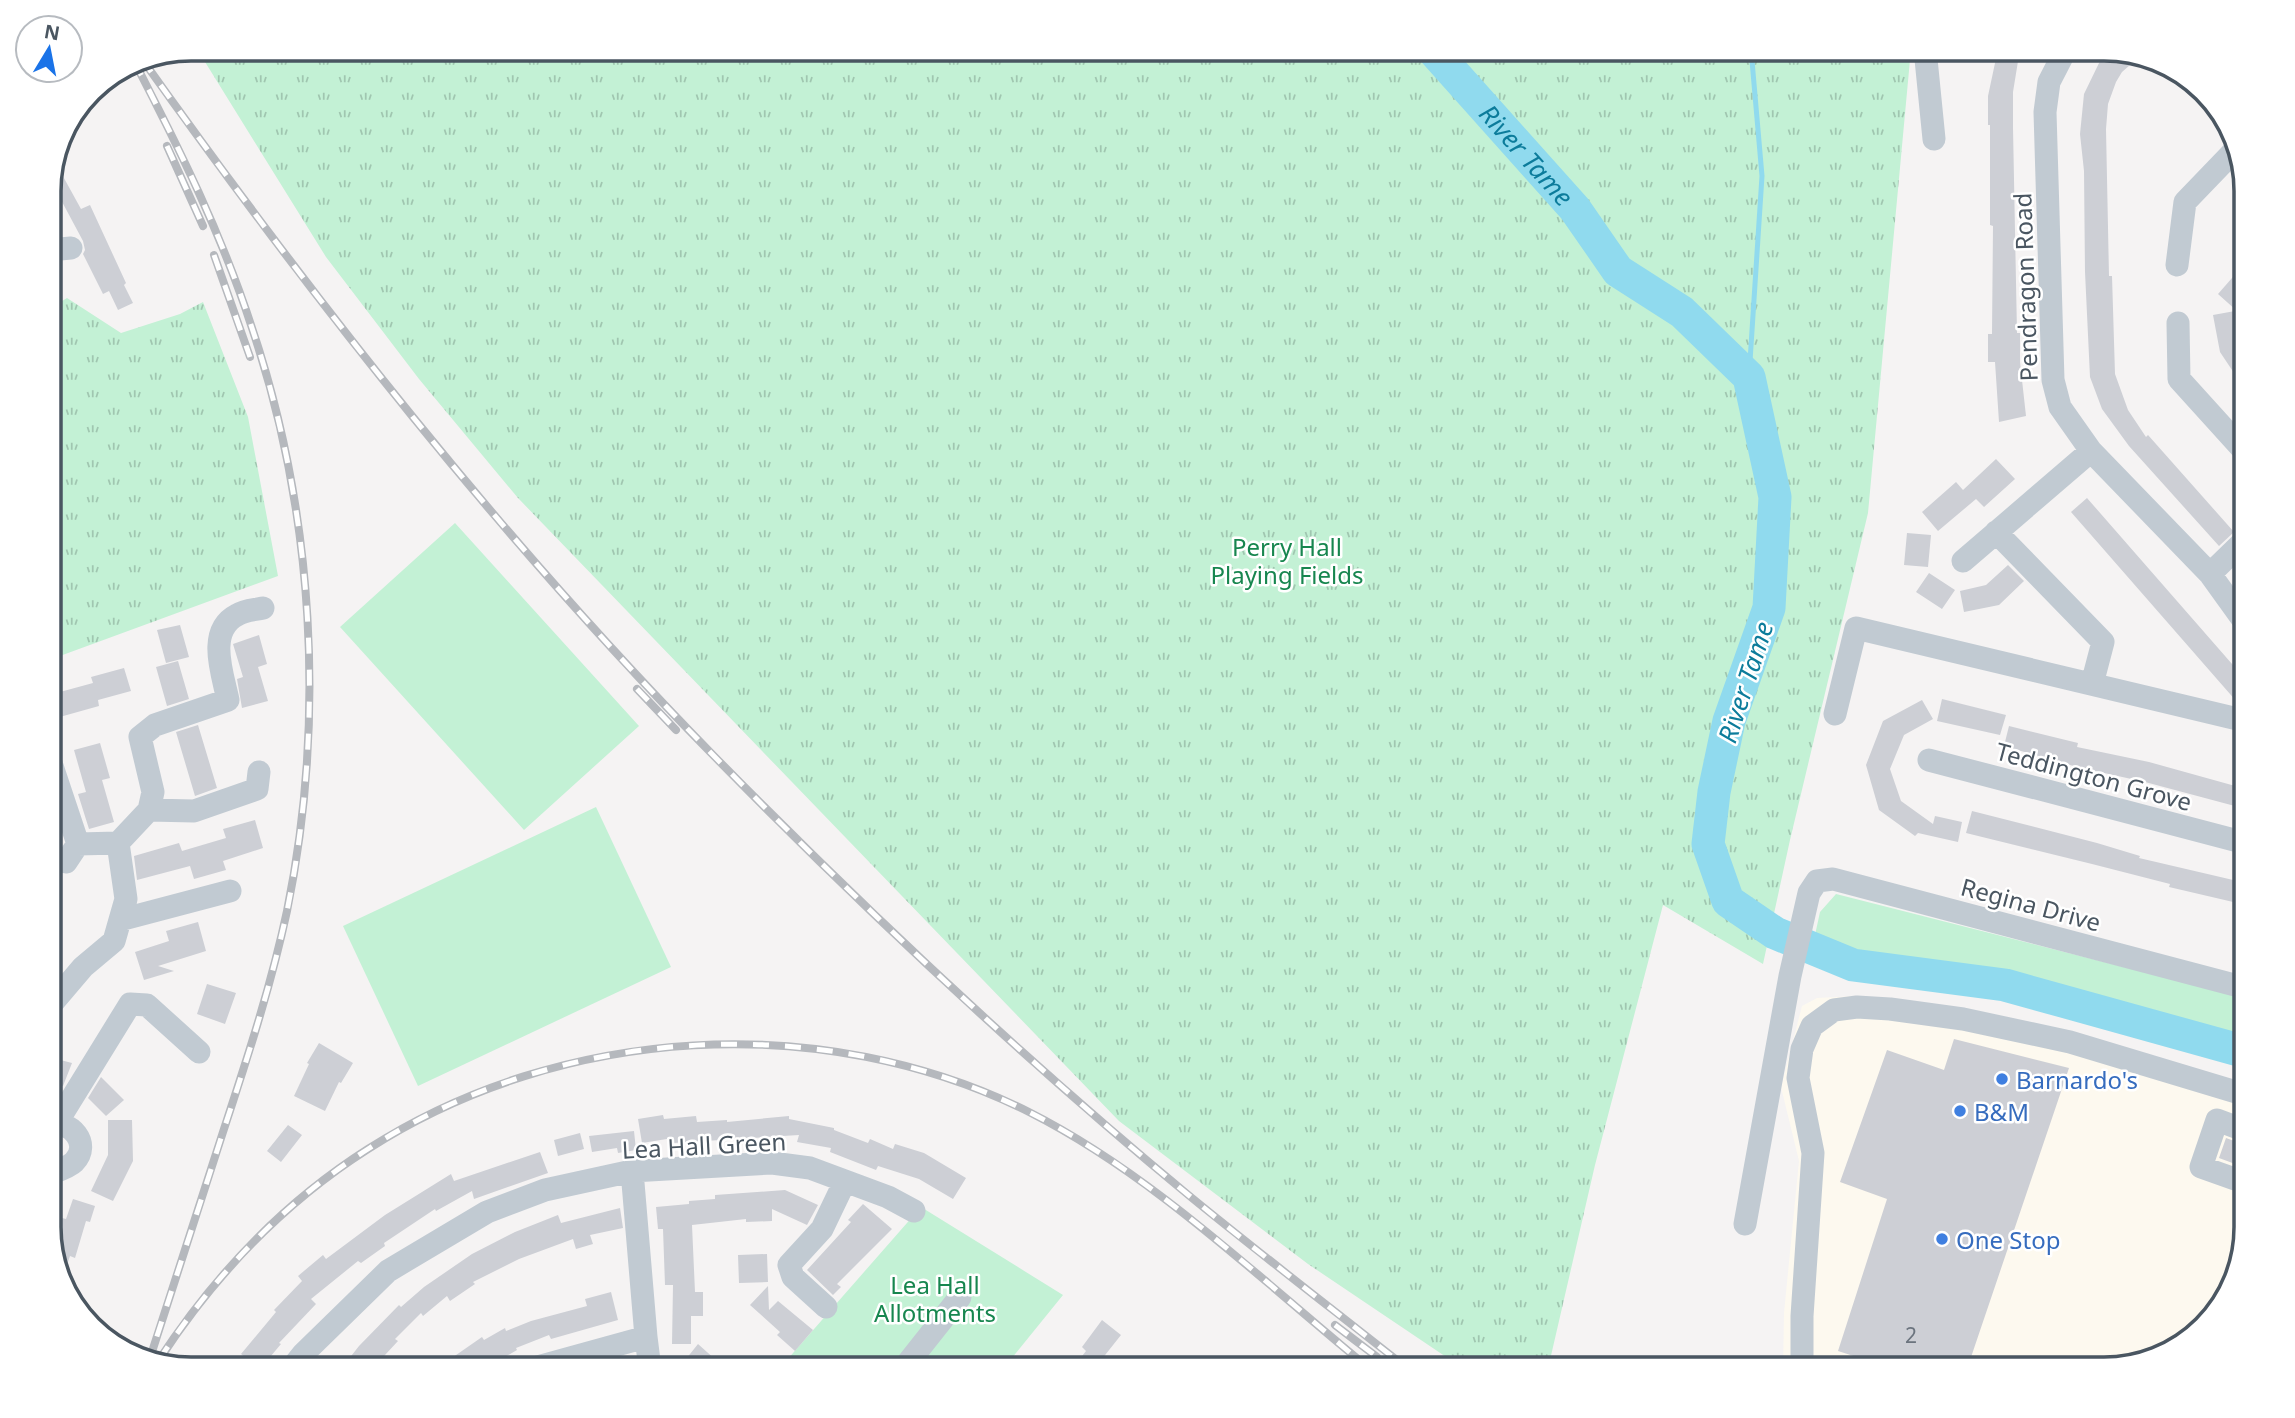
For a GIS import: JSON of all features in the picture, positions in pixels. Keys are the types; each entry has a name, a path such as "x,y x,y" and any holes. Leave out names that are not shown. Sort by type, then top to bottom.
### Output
{"street":[{"path":"1926,61 1934,139"},
{"name":"Pendragon Road","path":"2060,61 2049,82 2045,112 2053,380 2060,407 2091,451 2210,574 2233,607"},
{"path":"2177,265 2185,202 2229,156"},
{"path":"2178,323 2179,379 2233,439"},
{"path":"1963,561 2091,451"},
{"path":"1996,532 2103,642 2092,684"},
{"path":"2210,574 2233,551"},
{"path":"62,811 72,853 117,843 149,810 153,792 140,737 155,724 231,710 218,650 219,639 234,616 264,608"},
{"path":"1835,715 1856,628 2234,718"},
{"name":"Teddington Grove","path":"1929,760 2234,840"},
{"path":"149,810 194,811 257,789 259,772"},
{"path":"62,992 83,967 114,941 126,899 117,843"},
{"name":"Regina Drive","path":"1745,1224 1793,961 1809,893 1817,881 1833,879 2234,985"},
{"path":"120,920 230,891"},
{"path":"62,1111 130,1004 146,1005 199,1052"},
{"path":"1802,1357 1802,1316 1813,1153 1798,1078 1802,1049 1812,1026 1834,1010 1857,1007 1890,1009 1963,1019 2070,1042 2234,1091"},
{"path":"2234,1126 2217,1120 2201,1167 2234,1179"},
{"path":"62,1126 68,1126 81,1140 82,1150 74,1162 62,1168"},
{"name":"Lea Hall Green","path":"301,1357 388,1271 487,1212 545,1190 632,1171 772,1163 810,1168 888,1197 914,1210"},
{"path":"632,1171 649,1357"},
{"path":"826,1307 793,1277 789,1265 822,1229 845,1181"},
{"path":"912,1357 960,1297"},
{"path":"572,1357 646,1336"}],"shaded area":[{"path":"1857,996 1988,1013 2234,1081 2233,1244 2224,1277 2207,1306 2196,1319 2169,1339 2154,1347 2121,1356 1783,1357 1784,1313 1799,1161 1781,1087 1802,1006 1817,998"}],"green space":[{"name":"Perry Hall Playing Fields","path":"204,61 1910,61 1868,513 1763,964 1663,905 1595,1165 1551,1357 1446,1357 1308,1264 1119,1121 518,498 419,379 326,257"},
{"path":"67,298 121,333 180,314 203,302 248,417 278,576 62,655 62,301"},
{"path":"455,523 639,726 524,830 340,627"},
{"path":"596,807 671,967 418,1086 343,926"},
{"path":"1836,894 2234,995 2234,1039 2075,989 1932,960 1864,952 1815,935 1820,912"},
{"name":"Lea Hall Allotments","path":"921,1207 1063,1295 1013,1357 790,1357"}],"building":[{"path":"1995,61 2018,61 2013,92 2017,333 2020,333 2026,416 1999,422 1995,362 1988,362 1988,334 1992,334 1993,226 1990,225 1988,96"},
{"path":"2100,61 2131,64 2116,82 2108,104 2106,129 2109,276 2112,276 2115,374 2128,410 2146,437 2148,435 2233,531 2219,546 2129,446 2102,409 2090,377 2084,171 2080,134 2084,94"},
{"path":"62,175 81,209 90,205 133,303 118,310 109,291 103,294 83,254 83,241 62,202"},
{"path":"2233,277 2233,308 2218,294"},
{"path":"2233,311 2233,372 2220,352 2213,315"},
{"path":"1996,459 2015,479 1984,507 1976,499 1938,531 1922,512 1956,482 1963,490"},
{"path":"2087,498 2233,666 2233,698 2071,512"},
{"path":"1907,533 1931,535 1928,567 1904,565"},
{"path":"2008,565 2024,581 1999,605 1964,612 1960,591 1986,585"},
{"path":"1929,573 1955,590 1942,609 1916,592"},
{"path":"180,625 189,657 166,663 157,630"},
{"path":"259,635 267,664 258,667 268,701 242,708 237,679 243,677 233,644"},
{"path":"178,661 189,699 167,706 156,667"},
{"path":"124,668 131,691 98,700 99,706 62,716 62,691 93,683 91,677"},
{"path":"1942,699 2006,715 2000,735 1937,721"},
{"path":"1922,700 1933,719 1904,735 1890,769 1901,801 1933,824 1935,816 1962,822 1958,842 1918,833 1915,836 1879,810 1866,765 1883,721"},
{"path":"198,725 217,788 195,796 176,732"},
{"path":"2009,726 2078,743 2077,747 2149,762 2234,786 2234,806 2077,767 2004,746"},
{"path":"100,743 110,778 102,780 114,822 89,829 78,794 86,792 74,750"},
{"path":"1972,811 2097,843 2140,856 2139,858 2234,880 2234,902 2169,887 2170,884 1966,833"},
{"path":"255,820 263,848 223,861 226,870 194,879 190,866 137,880 134,856 179,843 182,851 226,838 223,829"},
{"path":"198,922 206,951 158,966 174,971 144,980 135,952 169,941 166,931"},
{"path":"207,984 236,993 225,1024 197,1014"},
{"name":"One Stop","path":"1954,1039 2069,1068 1971,1357 1857,1357 1838,1351 1887,1199 1840,1182 1887,1050 1944,1070"},
{"path":"319,1043 353,1063 341,1083 339,1082 325,1111 294,1096 309,1064 307,1063"},
{"path":"62,1060 72,1063 62,1086"},
{"path":"101,1077 124,1100 106,1116 88,1098"},
{"path":"663,1115 664,1119 696,1116 697,1122 789,1116 789,1119 834,1128 868,1143 870,1139 893,1149 895,1144 924,1153 966,1178 953,1199 919,1179 878,1166 876,1170 830,1152 831,1148 797,1142 799,1135 673,1143 673,1138 642,1143 638,1119"},
{"path":"108,1120 132,1120 133,1161 113,1201 91,1191 108,1155"},
{"path":"288,1125 302,1135 281,1162 267,1151"},
{"path":"634,1131 636,1150 618,1153 617,1148 592,1152 589,1136"},
{"path":"580,1133 584,1149 558,1156 554,1140"},
{"path":"2226,1138 2234,1141 2234,1164 2219,1158"},
{"path":"540,1152 548,1173 474,1199 472,1191 436,1211 435,1209 384,1243 385,1246 361,1263 358,1261 311,1299 316,1304 279,1343 281,1344 270,1357 245,1357 241,1354 276,1312 274,1310 302,1281 298,1276 323,1255 326,1259 385,1215 451,1174 454,1181"},
{"path":"785,1190 818,1205 807,1225 772,1209 772,1221 746,1222 746,1219 692,1225 695,1292 703,1292 703,1316 691,1316 691,1344 672,1344 673,1285 665,1285 663,1229 658,1229 656,1207 715,1199 715,1195"},
{"path":"73,1199 95,1206 90,1222 86,1221 75,1258 70,1256 67,1265 62,1236 62,1218 66,1219"},
{"path":"863,1204 892,1229 837,1284 841,1287 833,1295 807,1270 851,1222 848,1220"},
{"path":"620,1208 623,1228 590,1235 593,1244 576,1249 573,1239 519,1259 473,1282 475,1284 450,1301 447,1296 423,1316 421,1313 395,1339 398,1341 383,1357 350,1357 399,1305 401,1307 424,1287 472,1254 515,1232 558,1215 561,1223"},
{"path":"767,1254 768,1282 739,1283 738,1255"},
{"path":"768,1286 769,1310 778,1301 813,1330 795,1351 777,1335 780,1332 750,1305"},
{"path":"611,1292 618,1320 551,1339 549,1335 516,1348 517,1350 505,1357 453,1357 482,1337 484,1340 505,1328 506,1331 531,1321 587,1306 585,1299"},
{"path":"1102,1320 1121,1335 1104,1357 1081,1357 1086,1351 1082,1347"},
{"path":"698,1344 713,1357 688,1357"}],"waterway":[{"name":"River Tame","path":"1443,61 1575,209 1618,271 1682,312 1749,377 1775,497 1769,608 1729,721 1714,792 1708,844 1728,901 1775,933 1853,965 2005,985 2234,1049"},
{"path":"1749,377 1762,176 1752,61"}],"railway":[{"path":"149,68 343,330 414,418 560,590 635,674 713,755 828,870 1007,1038 1192,1198 1393,1357"},
{"path":"140,72 183,159 227,259 273,398 301,543 309,691 307,765 299,838 281,939 250,1050 152,1351"},
{"path":"167,146 203,226"},
{"path":"214,255 250,357"},
{"path":"637,689 676,730"},
{"path":"163,1354 203,1299 252,1243 307,1193 368,1149 443,1108 524,1076 608,1056 694,1045 780,1046 866,1057 949,1079 1029,1112 1120,1166 1163,1198 1356,1357"},
{"path":"1335,1325 1377,1357"}],"place":[{"name":"Barnardo's","path":"2002,1079"},
{"name":"B&M","path":"1960,1111"},
{"name":"One Stop","path":"1942,1239"}]}
